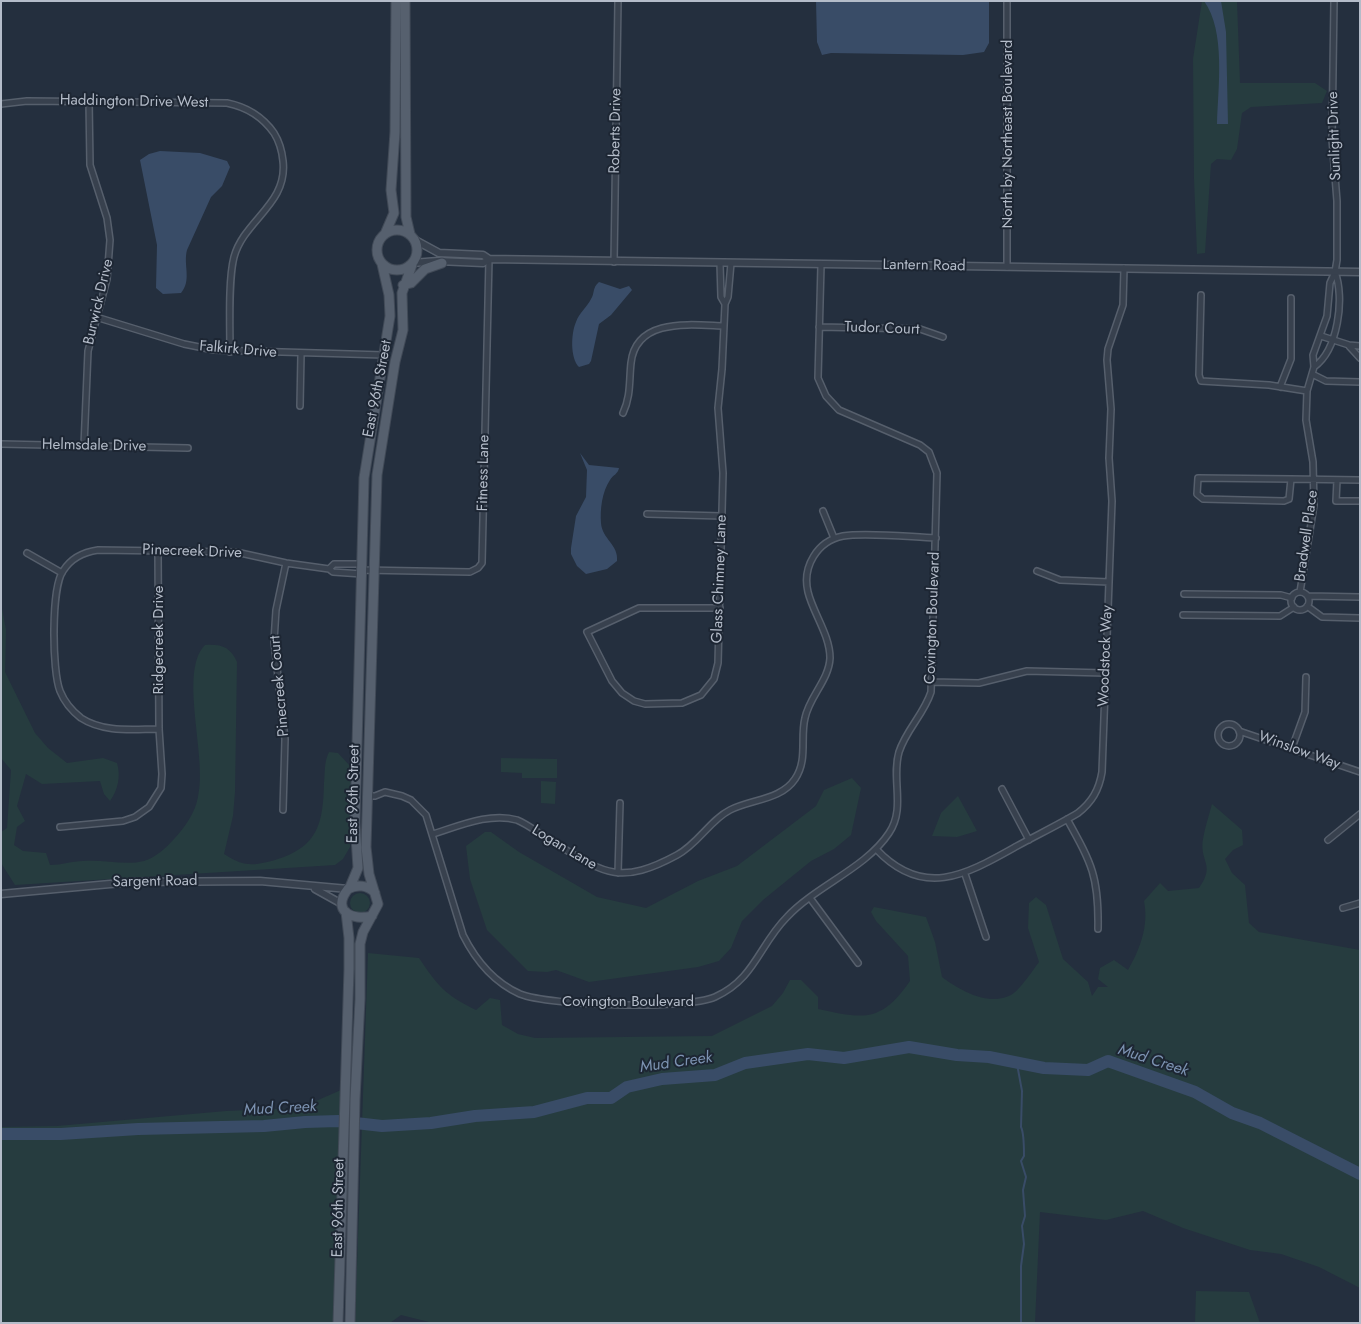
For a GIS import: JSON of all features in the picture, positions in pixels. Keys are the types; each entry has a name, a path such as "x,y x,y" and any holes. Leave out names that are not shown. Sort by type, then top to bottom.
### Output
{"main road":[{"path":"396,1 395,132 391,190 394,213 385,234 377,245 378,258 382,264 387,268 400,271 413,264 418,253 406,216 405,1"},
{"path":"385,234 398,230 413,237"},
{"path":"403,285 411,283 425,269 442,263"},
{"name":"East 96th Street","path":"350,1323 350,942 343,897 349,888 358,865 355,831 356,738 364,478 390,305 382,264"},
{"name":"East 96th Street","path":"350,1099 360,999 360,940 378,907 367,856 377,475 395,362 403,330 401,296 403,285 413,264"},
{"path":"356,738 361,762 361,790 368,796"},
{"path":"349,888 369,887 376,893"},
{"path":"344,908 358,918 372,916"},
{"name":"East 96th Street","path":"338,1323 349,1146"}],"street":[{"name":"Roberts Drive","path":"614,262 618,1"},
{"name":"North by Northeast Boulevard","path":"1007,1 1007,267"},
{"name":"Sunlight Drive","path":"1334,1 1332,139 1337,201 1336,272"},
{"name":"Haddington Drive West","path":"1,104 21,101 227,103 245,108 263,120 275,135 280,146 283,173 275,199 242,239 234,256 230,352"},
{"name":"Burwick Drive","path":"84,446 86,364 96,317 107,279 110,240 107,218 90,165 89,102"},
{"name":"Lantern Road","path":"413,237 439,253 483,255 489,259 1360,272"},
{"name":"Lantern Road","path":"413,264 438,261 442,263 483,263 489,259"},
{"name":"Fitness Lane","path":"362,569 470,572 478,568 482,562 489,259"},
{"name":"Glass Chimney Lane","path":"720,263 721,297 725,304"},
{"name":"Glass Chimney Lane","path":"720,608 639,608 586,632 612,681 627,697 645,704 682,703 701,695 714,679 718,663 720,608 723,473 718,408 725,304 728,297 731,264"},
{"name":"Covington Boulevard","path":"368,796 375,796 378,793 392,793 411,800 426,815 434,834 463,936 471,950 484,968 501,982 520,993 538,1000 678,1005 702,1002 715,997 739,983 748,974 786,918 876,849 889,833 896,820 899,751 924,710 931,692 937,473 929,452 911,439 839,410 832,404 821,388 818,378 821,265"},
{"name":"Woodstock Way","path":"876,849 893,864 912,874 941,878 965,874 1067,819 1090,802 1101,780 1112,501 1110,458 1111,409 1107,360 1108,349 1122,305 1124,268"},
{"name":"Bradwell Place","path":"1300,592 1300,576 1314,505 1314,480 1306,420 1307,391 1314,367 1313,355 1321,336 1329,305 1330,283 1336,272"},
{"name":"Bradwell Place","path":"1314,367 1323,359 1337,325 1340,283 1336,272"},
{"path":"1201,295 1199,375 1201,381 1307,391"},
{"path":"1280,387 1290,359 1291,298"},
{"name":"Falkirk Drive","path":"96,317 184,344 230,352 384,355"},
{"path":"623,413 629,399 633,354 648,334 671,325 724,326"},
{"name":"Tudor Court","path":"819,327 920,329 943,337"},
{"path":"1321,336 1349,345 1360,346"},
{"path":"1349,345 1360,358"},
{"path":"300,406 301,354"},
{"path":"1312,374 1329,382 1360,382"},
{"name":"Helmsdale Drive","path":"1,444 188,448"},
{"name":"Bradwell Place","path":"1291,479 1291,495 1286,500 1203,499 1198,494 1198,478 1291,479 1314,480 1360,480"},
{"name":"Bradwell Place","path":"1337,480 1336,501 1360,501"},
{"path":"823,511 834,538 853,535 936,538"},
{"path":"647,514 722,516"},
{"name":"Logan Lane","path":"434,834 490,818 517,820 599,870 618,873 641,870 676,856 687,849 727,812 778,794 789,787 797,776 803,757 805,717 828,669 830,656 808,594 806,575 816,552 834,538"},
{"name":"Pinecreek Drive","path":"62,572 74,559 91,551 158,550 236,552 286,563 329,569 333,572 362,569"},
{"name":"Ridgecreek Drive","path":"60,827 126,820 145,811 157,797 162,783 159,729 158,550"},
{"path":"27,552 62,572 55,596 55,671 64,700 79,716 98,726 113,729 159,729"},
{"name":"Pinecreek Court","path":"283,810 285,739 274,640 275,619 286,563"},
{"name":"Pinecreek Drive","path":"329,569 334,564 362,569"},
{"path":"1036,572 1060,580 1109,582"},
{"path":"1294,607 1292,598 1300,592 1308,596 1307,606"},
{"name":"Bradwell Place","path":"1184,594 1282,595 1292,598"},
{"name":"Bradwell Place","path":"1308,596 1360,597"},
{"path":"1294,607 1299,609 1307,606"},
{"path":"1307,606 1322,617 1360,618"},
{"path":"1183,615 1280,616 1294,607"},
{"path":"931,682 979,683 1027,671 1105,673"},
{"path":"1292,748 1305,712 1306,677"},
{"path":"1231,725 1239,731 1239,738 1236,744 1229,746 1220,741 1218,734 1224,726 1231,725"},
{"name":"Winslow Way","path":"1239,731 1360,772"},
{"path":"368,784 378,793"},
{"path":"1002,789 1029,840"},
{"path":"618,873 620,803"},
{"path":"1328,840 1360,814"},
{"path":"1067,819 1094,871 1098,893 1098,928"},
{"path":"965,874 986,937"},
{"name":"Sargent Road","path":"1,894 107,882 260,881 349,888"},
{"name":"Sargent Road","path":"309,886 331,896 344,908"},
{"path":"810,898 858,963"},
{"path":"1343,908 1360,903"}],"green space":[{"path":"1202,1 1237,1 1240,83 1315,83 1327,91 1322,103 1251,107 1242,113 1237,149 1231,160 1217,159 1211,164 1205,253 1197,254 1193,59"},
{"path":"1,603 6,630 5,672 35,733 48,748 67,763 103,758 117,763 119,773 117,788 110,801 104,794 100,781 42,784 26,774 17,806 25,821 17,827 14,845 23,851 46,853 50,865 79,861 129,863 144,861 156,855 171,842 189,820 195,809 198,797 200,760 195,716 194,675 197,658 205,645 211,645 225,648 237,662 235,792 233,816 224,854 243,863 261,863 289,855 309,841 315,832 322,811 325,767 329,752 338,753 351,767 350,847 343,859 335,865 15,885 1,863 1,832 7,828 11,770 1,758"},
{"path":"501,758 557,759 557,778 522,778 522,773 501,772"},
{"path":"852,778 861,788 851,835 834,849 811,861 763,900 742,921 731,948 719,961 698,967 589,982 556,970 547,972 528,971 487,930 470,879 466,846 485,832 491,832 519,852 597,897 646,908 698,881 737,866 816,806 824,790"},
{"path":"541,781 556,782 555,804 541,803"},
{"path":"958,796 977,831 957,837 932,836 941,813"},
{"path":"1212,804 1242,830 1243,845 1233,850 1225,859 1232,873 1245,885 1249,923 1259,932 1360,950 1360,1288 1319,1267 1281,1254 1250,1250 1183,1228 1143,1211 1106,1220 1040,1212 1035,1323 433,1323 401,1315 390,1323 355,1323 368,953 419,958 443,989 476,1010 490,998 500,1000 502,1025 518,1034 535,1038 712,1036 772,1006 783,993 790,980 801,980 818,997 818,1009 860,1016 880,1011 890,1004 900,995 910,981 908,956 876,921 871,912 874,907 926,917 935,942 942,977 949,982 966,992 984,998 1002,998 1011,995 1022,985 1039,962 1028,928 1029,903 1036,897 1046,905 1063,959 1088,982 1092,996 1098,987 1108,987 1098,979 1100,968 1114,960 1128,970 1142,937 1145,919 1144,901 1160,883 1168,891 1199,888 1204,880 1207,868 1202,847"},
{"path":"360,893 367,896 370,903 367,910 360,913 353,910 350,903 353,896"},
{"path":"341,1090 334,1323 1,1323 1,1127 57,1126 226,1111 300,1108"},
{"path":"1196,1291 1249,1292 1260,1323 1195,1323"}],"water":[{"path":"816,1 989,1 989,43 984,52 963,55 831,53 822,55 817,42"},
{"path":"1204,1 1221,1 1226,32 1228,124 1217,124 1218,44 1211,13"},
{"path":"160,151 200,153 227,161 230,167 222,186 211,197 187,250 187,278 181,293 163,294 156,288 157,245 140,160 149,154"},
{"path":"599,282 620,289 629,286 632,290 611,315 599,324 591,361 589,364 579,367 573,352 572,339 574,327 591,299 595,286"},
{"path":"580,453 589,465 619,468 605,490 601,512 602,529 613,546 617,555 617,561 607,569 586,574 577,566 571,554 576,516 586,497 587,470"}],"waterway":[{"name":"Mud Creek","path":"1,1134 61,1134 138,1129 264,1126 338,1121 382,1126 431,1123 475,1116 534,1112 587,1098 611,1098 627,1087 662,1079 715,1075 745,1063 808,1054 844,1058 909,1047 957,1055 989,1057 1044,1068 1088,1070 1108,1061 1195,1092 1232,1113 1260,1123 1360,1174"},
{"path":"1017,1064 1022,1091 1021,1127 1024,1156 1021,1161 1026,1177 1023,1190 1025,1216 1022,1226 1024,1244 1021,1266 1021,1323"}]}
